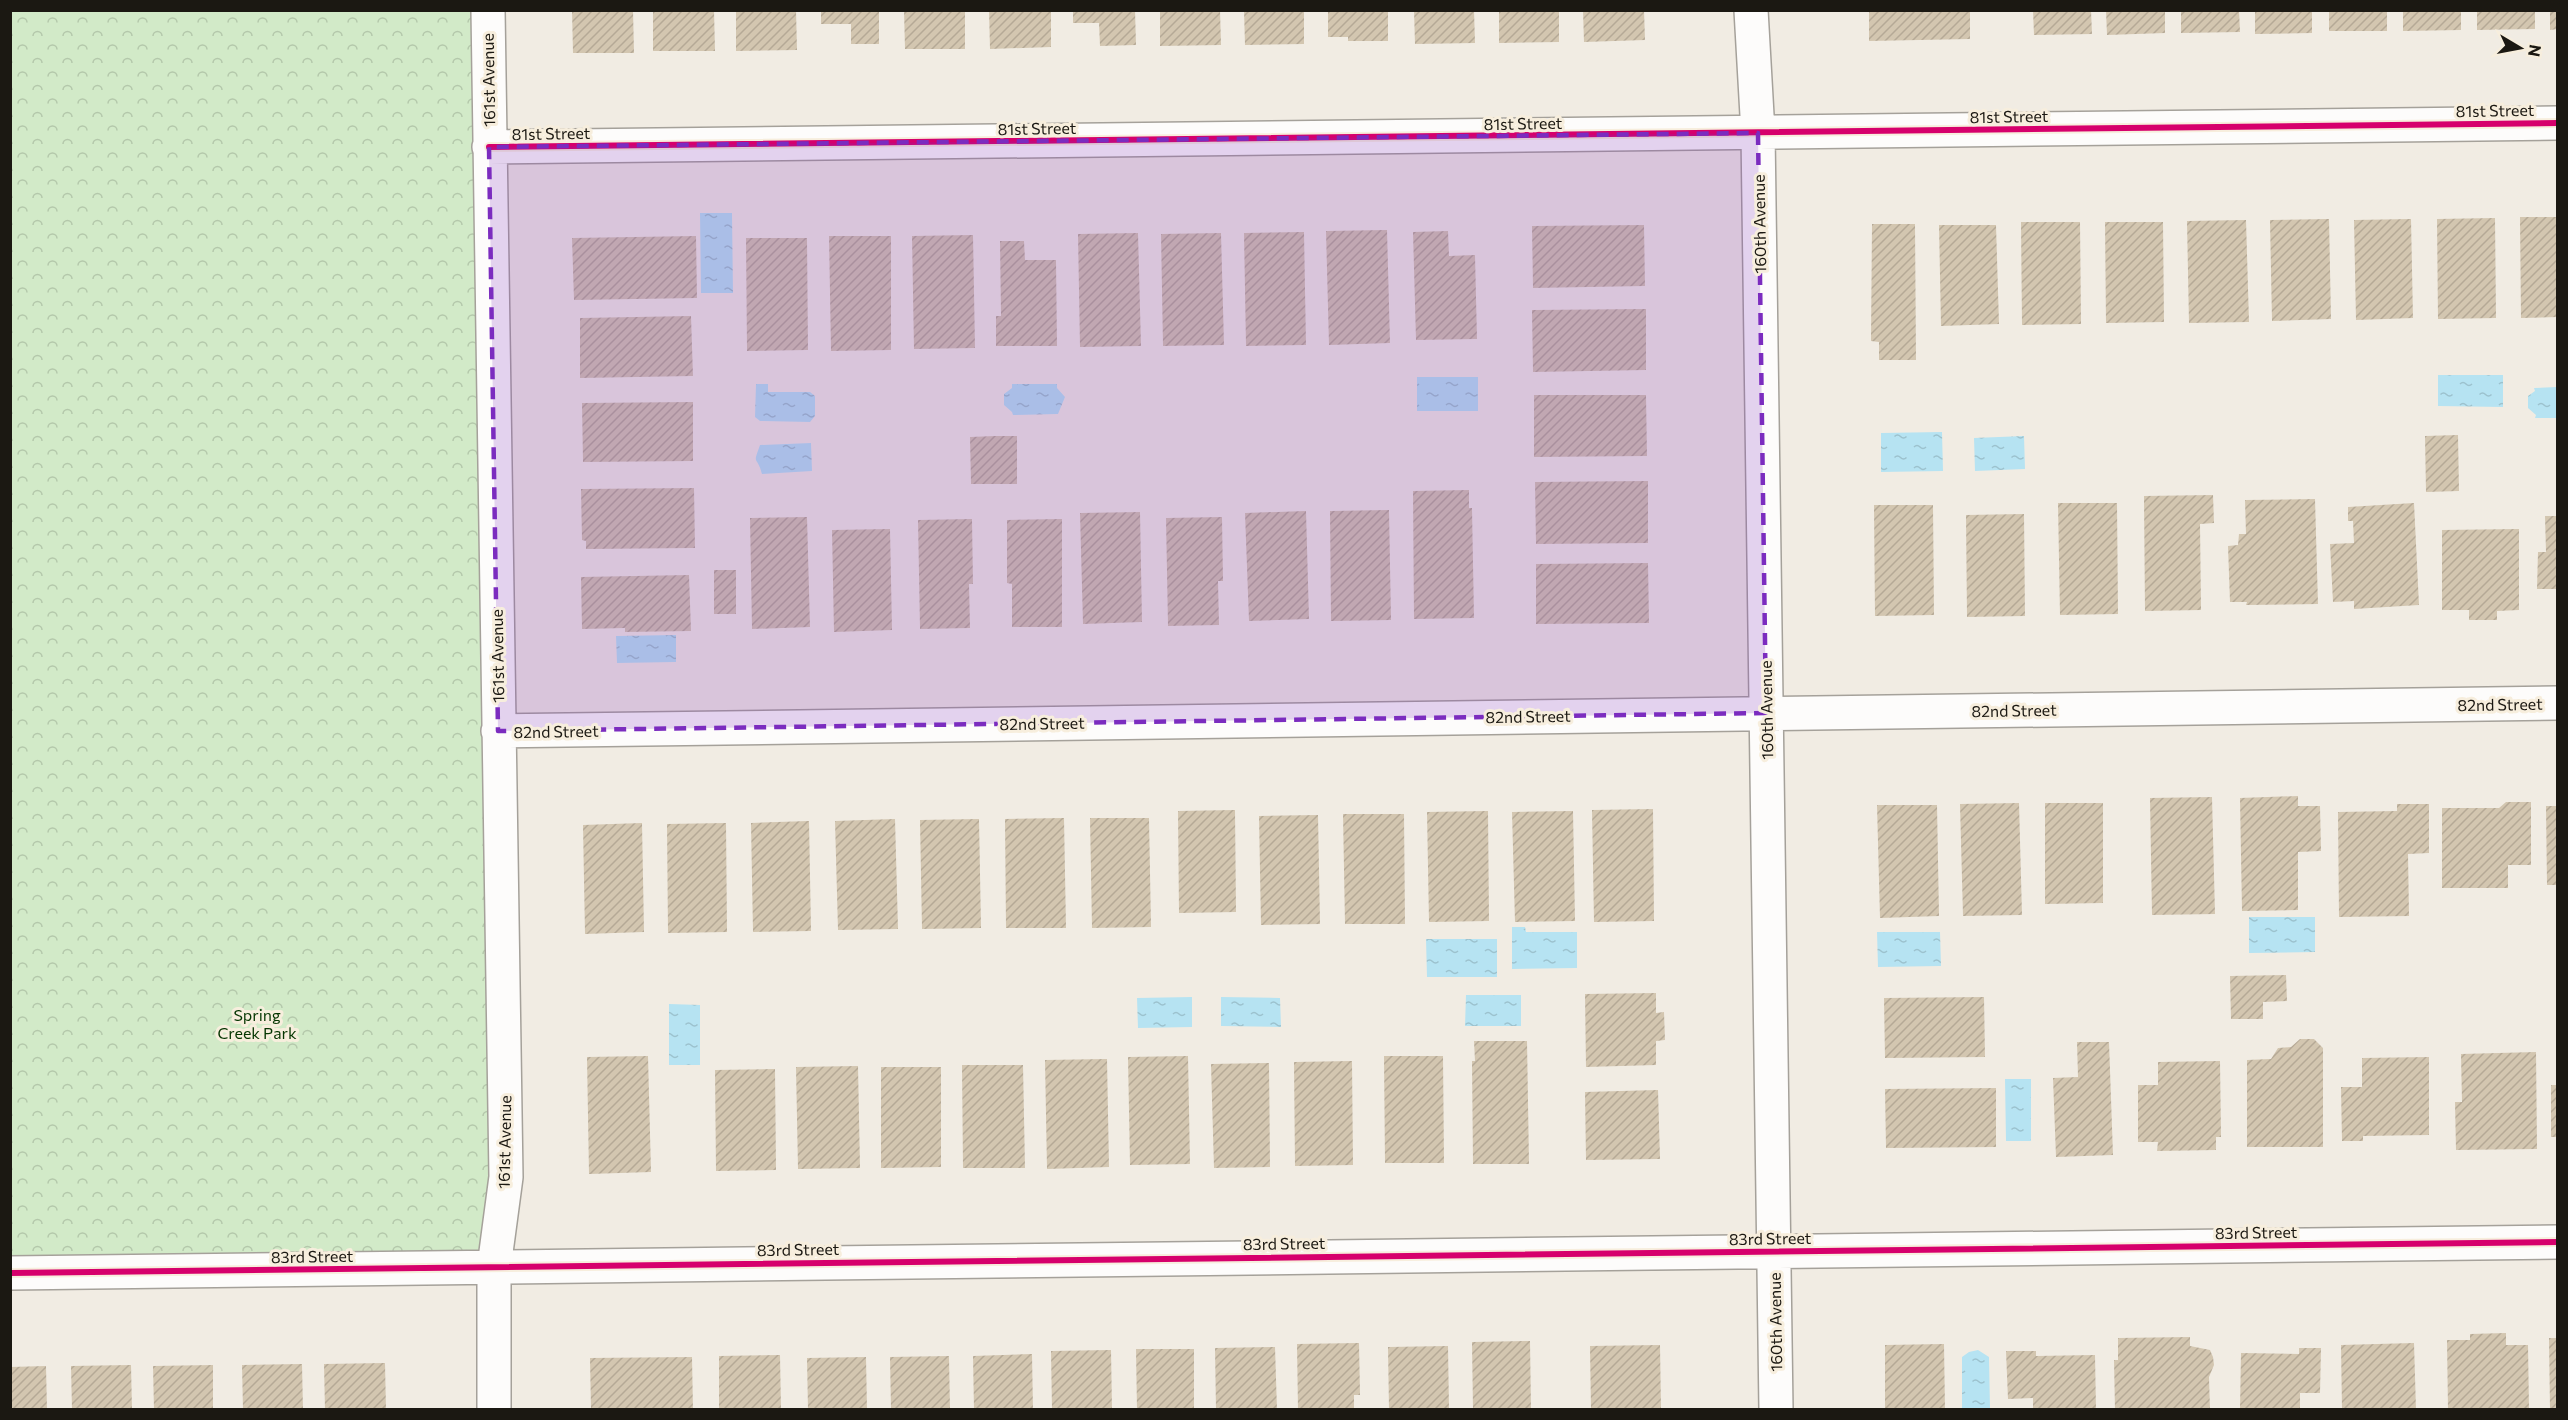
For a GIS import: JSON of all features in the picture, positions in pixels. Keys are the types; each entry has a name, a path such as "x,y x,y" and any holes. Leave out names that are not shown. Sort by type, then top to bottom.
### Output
{"street":[{"name":"161st Avenue","path":"488,10 506,1176 494,1267 494,1410"},
{"name":"160th Avenue","path":"1751,10 1758,133 1776,1410"},
{"name":"81st Street","path":"489,147 2558,123"},
{"name":"82nd Street","path":"498,731 2558,703"},
{"name":"83rd Street","path":"10,1273 2558,1242"}],"highlighted area":[{"path":"1758,133 1766,713 498,731 489,147"}],"green space":[{"name":"Spring Creek Park","path":"10,11 488,11 494,1267 11,1273"}],"water":[{"path":"700,213 732,213 733,293 701,293"},
{"path":"2438,375 2503,375 2503,407 2438,406"},
{"path":"1417,377 1478,377 1478,411 1417,411"},
{"path":"756,384 768,384 768,392 810,392 815,396 815,416 810,422 760,421 755,417"},
{"path":"1012,384 1057,384 1057,388 1065,397 1058,414 1013,415 1004,405 1004,394 1012,388"},
{"path":"2557,387 2557,418 2535,418 2536,415 2528,408 2528,396 2535,391 2534,388"},
{"path":"1942,432 1943,471 1881,472 1881,433"},
{"path":"2024,436 2025,469 1975,471 1974,438"},
{"path":"811,443 812,471 762,474 756,459 760,445"},
{"path":"676,635 676,662 617,663 616,636"},
{"path":"2249,917 2315,917 2315,952 2249,953"},
{"path":"1512,927 1525,927 1526,932 1577,932 1577,968 1512,969"},
{"path":"1877,932 1940,932 1941,966 1878,967"},
{"path":"1426,939 1497,939 1497,977 1427,977"},
{"path":"1466,995 1521,995 1521,1026 1465,1026"},
{"path":"1192,997 1192,1027 1138,1028 1137,998"},
{"path":"1221,997 1280,998 1281,1027 1221,1026"},
{"path":"669,1004 700,1005 700,1065 669,1065"},
{"path":"2005,1079 2031,1079 2031,1141 2006,1141"},
{"path":"1978,1350 1989,1357 1990,1409 1962,1409 1962,1357"}],"building":[{"path":"572,10 633,10 634,53 573,53"},
{"path":"653,10 714,10 715,51 653,51"},
{"path":"736,10 796,10 797,50 736,51"},
{"path":"821,10 879,10 879,44 851,44 851,24 821,24"},
{"path":"904,10 965,10 965,49 905,49"},
{"path":"989,10 1051,10 1051,47 990,49"},
{"path":"1073,10 1135,10 1136,45 1100,46 1099,23 1073,23"},
{"path":"1160,10 1220,10 1221,45 1160,46"},
{"path":"1244,10 1304,10 1304,44 1245,45"},
{"path":"1328,10 1388,10 1388,41 1348,41 1348,37 1328,37"},
{"path":"1414,10 1474,10 1475,43 1415,44"},
{"path":"1499,10 1559,10 1559,42 1499,43"},
{"path":"1583,10 1644,10 1645,40 1584,42"},
{"path":"1869,10 1970,10 1970,39 1869,41"},
{"path":"2033,10 2091,10 2092,34 2034,35"},
{"path":"2106,10 2165,10 2165,33 2107,35"},
{"path":"2181,10 2239,10 2240,32 2181,33"},
{"path":"2255,10 2312,10 2312,33 2255,34"},
{"path":"2329,10 2387,10 2387,31 2329,31"},
{"path":"2403,10 2461,10 2461,30 2403,31"},
{"path":"2477,10 2535,10 2535,29 2477,30"},
{"path":"2550,10 2558,10 2558,29 2550,30"},
{"path":"2520,217 2558,217 2558,317 2521,318"},
{"path":"2495,218 2496,318 2438,319 2437,219"},
{"path":"2329,219 2331,319 2272,321 2270,220"},
{"path":"2411,219 2413,318 2356,320 2354,220"},
{"path":"2246,220 2249,322 2189,323 2187,221"},
{"path":"2021,222 2080,222 2081,324 2022,325"},
{"path":"2105,222 2163,222 2164,322 2106,323"},
{"path":"1872,224 1915,224 1916,360 1879,360 1879,342 1871,341"},
{"path":"1644,225 1645,286 1533,288 1532,226"},
{"path":"1939,225 1996,225 1999,324 1941,326"},
{"path":"1387,230 1390,343 1329,345 1326,231"},
{"path":"1448,231 1449,256 1475,255 1477,339 1416,340 1413,232"},
{"path":"1304,232 1306,345 1246,346 1244,233"},
{"path":"1138,233 1141,346 1080,347 1078,234"},
{"path":"1221,233 1224,345 1163,346 1161,234"},
{"path":"973,235 975,348 914,349 912,236"},
{"path":"696,236 697,298 574,300 572,238"},
{"path":"829,236 891,236 891,350 831,351"},
{"path":"746,238 807,238 808,350 747,351"},
{"path":"1000,241 1024,241 1025,260 1056,260 1057,346 996,346 996,316 1001,316"},
{"path":"1646,309 1646,370 1533,372 1532,310"},
{"path":"691,316 693,376 580,378 580,318"},
{"path":"1534,395 1646,395 1647,456 1534,457"},
{"path":"693,402 693,461 583,462 582,403"},
{"path":"2458,435 2459,491 2426,492 2425,436"},
{"path":"1017,436 1017,484 971,484 970,437"},
{"path":"1648,481 1648,543 1536,544 1535,482"},
{"path":"694,488 695,548 586,549 586,541 582,540 581,489"},
{"path":"1469,490 1469,508 1472,508 1474,618 1414,619 1413,491"},
{"path":"2213,495 2214,523 2200,524 2201,610 2145,611 2144,496"},
{"path":"2315,499 2318,604 2246,605 2247,602 2230,602 2228,546 2238,545 2239,534 2246,534 2245,500"},
{"path":"2058,503 2117,503 2118,614 2060,615"},
{"path":"2414,503 2419,605 2354,609 2354,601 2333,602 2330,544 2354,543 2353,521 2348,521 2348,507"},
{"path":"1874,505 1933,505 1934,615 1875,616"},
{"path":"1389,510 1391,620 1331,621 1330,511"},
{"path":"1306,511 1309,619 1249,621 1245,513"},
{"path":"1140,512 1142,622 1083,624 1080,513"},
{"path":"2024,514 2025,616 1967,617 1966,515"},
{"path":"2545,516 2558,516 2558,589 2537,589 2538,552 2546,552"},
{"path":"807,517 810,627 752,629 750,518"},
{"path":"1222,517 1223,581 1218,581 1219,625 1168,626 1166,518"},
{"path":"972,519 973,584 969,584 970,628 920,629 918,520"},
{"path":"1062,519 1062,627 1012,627 1012,584 1007,583 1007,520"},
{"path":"890,529 892,630 834,632 832,530"},
{"path":"2519,529 2519,610 2497,611 2497,620 2469,620 2469,610 2442,610 2442,530"},
{"path":"1648,563 1649,623 1536,624 1536,564"},
{"path":"714,570 736,570 736,614 714,614"},
{"path":"689,575 691,631 625,632 625,628 582,629 581,577"},
{"path":"2298,796 2298,806 2320,806 2321,851 2298,852 2298,910 2242,911 2240,798"},
{"path":"2212,797 2215,914 2152,915 2150,798"},
{"path":"2506,802 2531,802 2531,865 2508,865 2508,888 2442,888 2442,808 2499,808"},
{"path":"2019,803 2022,915 1963,916 1960,804"},
{"path":"2045,803 2103,803 2103,903 2045,904"},
{"path":"2397,804 2429,804 2429,853 2408,854 2409,916 2339,917 2338,812 2397,811"},
{"path":"1877,805 1937,805 1939,916 1880,918"},
{"path":"2546,806 2558,806 2558,885 2547,885"},
{"path":"1653,809 1654,921 1594,922 1592,810"},
{"path":"1235,810 1236,912 1179,913 1178,811"},
{"path":"1488,811 1489,921 1429,922 1427,812"},
{"path":"1573,811 1575,921 1515,922 1512,812"},
{"path":"1343,814 1404,814 1405,924 1345,924"},
{"path":"1318,815 1320,924 1261,925 1259,816"},
{"path":"1064,818 1066,928 1006,928 1005,819"},
{"path":"1090,818 1149,818 1151,927 1092,928"},
{"path":"895,819 898,929 838,930 835,821"},
{"path":"979,819 981,928 922,929 920,820"},
{"path":"809,821 811,931 753,932 751,823"},
{"path":"642,823 644,932 585,934 583,825"},
{"path":"726,823 727,932 668,933 667,824"},
{"path":"2286,975 2287,1001 2263,1002 2263,1019 2231,1019 2230,976"},
{"path":"1656,993 1656,1013 1664,1012 1665,1040 1656,1041 1656,1065 1586,1067 1585,994"},
{"path":"1984,997 1985,1057 1885,1058 1884,998"},
{"path":"2300,1039 2314,1039 2323,1048 2323,1147 2247,1147 2247,1060 2271,1059 2278,1048 2291,1047"},
{"path":"1474,1041 1527,1041 1529,1164 1473,1164 1472,1061 1475,1061"},
{"path":"2077,1042 2109,1042 2113,1155 2056,1157 2053,1078 2078,1077"},
{"path":"2536,1052 2537,1149 2456,1150 2455,1102 2462,1102 2461,1054"},
{"path":"648,1056 651,1172 589,1174 587,1057"},
{"path":"1188,1056 1190,1164 1130,1165 1128,1057"},
{"path":"1384,1056 1443,1056 1444,1163 1385,1163"},
{"path":"2429,1057 2429,1135 2363,1136 2363,1141 2342,1141 2341,1087 2362,1087 2362,1058"},
{"path":"1107,1059 1109,1167 1047,1169 1045,1060"},
{"path":"1352,1061 1353,1165 1295,1166 1294,1062"},
{"path":"2220,1061 2221,1137 2216,1137 2216,1150 2157,1151 2158,1142 2138,1142 2138,1085 2158,1085 2158,1062"},
{"path":"1269,1063 1270,1167 1214,1168 1211,1064"},
{"path":"962,1065 1023,1065 1025,1168 963,1168"},
{"path":"858,1066 860,1168 798,1169 796,1067"},
{"path":"881,1067 941,1067 941,1167 881,1168"},
{"path":"775,1069 776,1170 716,1171 715,1070"},
{"path":"2551,1085 2558,1085 2558,1137 2551,1137"},
{"path":"1996,1088 1996,1147 1886,1148 1885,1089"},
{"path":"1658,1090 1660,1159 1586,1160 1585,1092"},
{"path":"2506,1333 2506,1345 2528,1345 2529,1410 2448,1410 2447,1340 2470,1340 2470,1334"},
{"path":"2190,1337 2190,1346 2210,1350 2213,1357 2214,1365 2209,1377 2210,1410 2115,1410 2114,1360 2118,1360 2118,1338"},
{"path":"2549,1338 2558,1338 2558,1410 2550,1410"},
{"path":"1530,1341 1531,1410 1473,1410 1472,1342"},
{"path":"1359,1343 1360,1395 1354,1395 1354,1410 1298,1410 1297,1344"},
{"path":"2414,1343 2416,1410 2342,1410 2341,1345"},
{"path":"1944,1344 1945,1410 1885,1410 1885,1345"},
{"path":"1660,1345 1661,1410 1591,1410 1590,1346"},
{"path":"1448,1346 1449,1410 1389,1410 1388,1347"},
{"path":"1275,1347 1277,1410 1216,1410 1215,1348"},
{"path":"2299,1348 2321,1348 2320,1393 2300,1393 2300,1410 2240,1410 2241,1353 2299,1354"},
{"path":"1136,1349 1194,1349 1194,1410 1137,1410"},
{"path":"1111,1350 1112,1410 1052,1410 1051,1351"},
{"path":"2006,1351 2036,1351 2036,1356 2095,1355 2096,1410 2033,1410 2033,1398 2008,1399"},
{"path":"1032,1354 1033,1410 974,1410 973,1356"},
{"path":"780,1355 781,1410 719,1410 719,1356"},
{"path":"949,1356 950,1410 891,1410 890,1357"},
{"path":"692,1357 693,1410 591,1410 590,1358"},
{"path":"866,1357 867,1410 808,1410 807,1358"},
{"path":"385,1363 386,1410 325,1410 324,1364"},
{"path":"302,1364 303,1410 243,1410 242,1365"},
{"path":"131,1365 132,1410 72,1410 71,1366"},
{"path":"213,1365 213,1410 154,1410 153,1366"},
{"path":"46,1366 47,1410 10,1410 10,1367"}],"cycle path":[{"path":"489,147 2558,123"},
{"path":"10,1273 2558,1242"}]}
